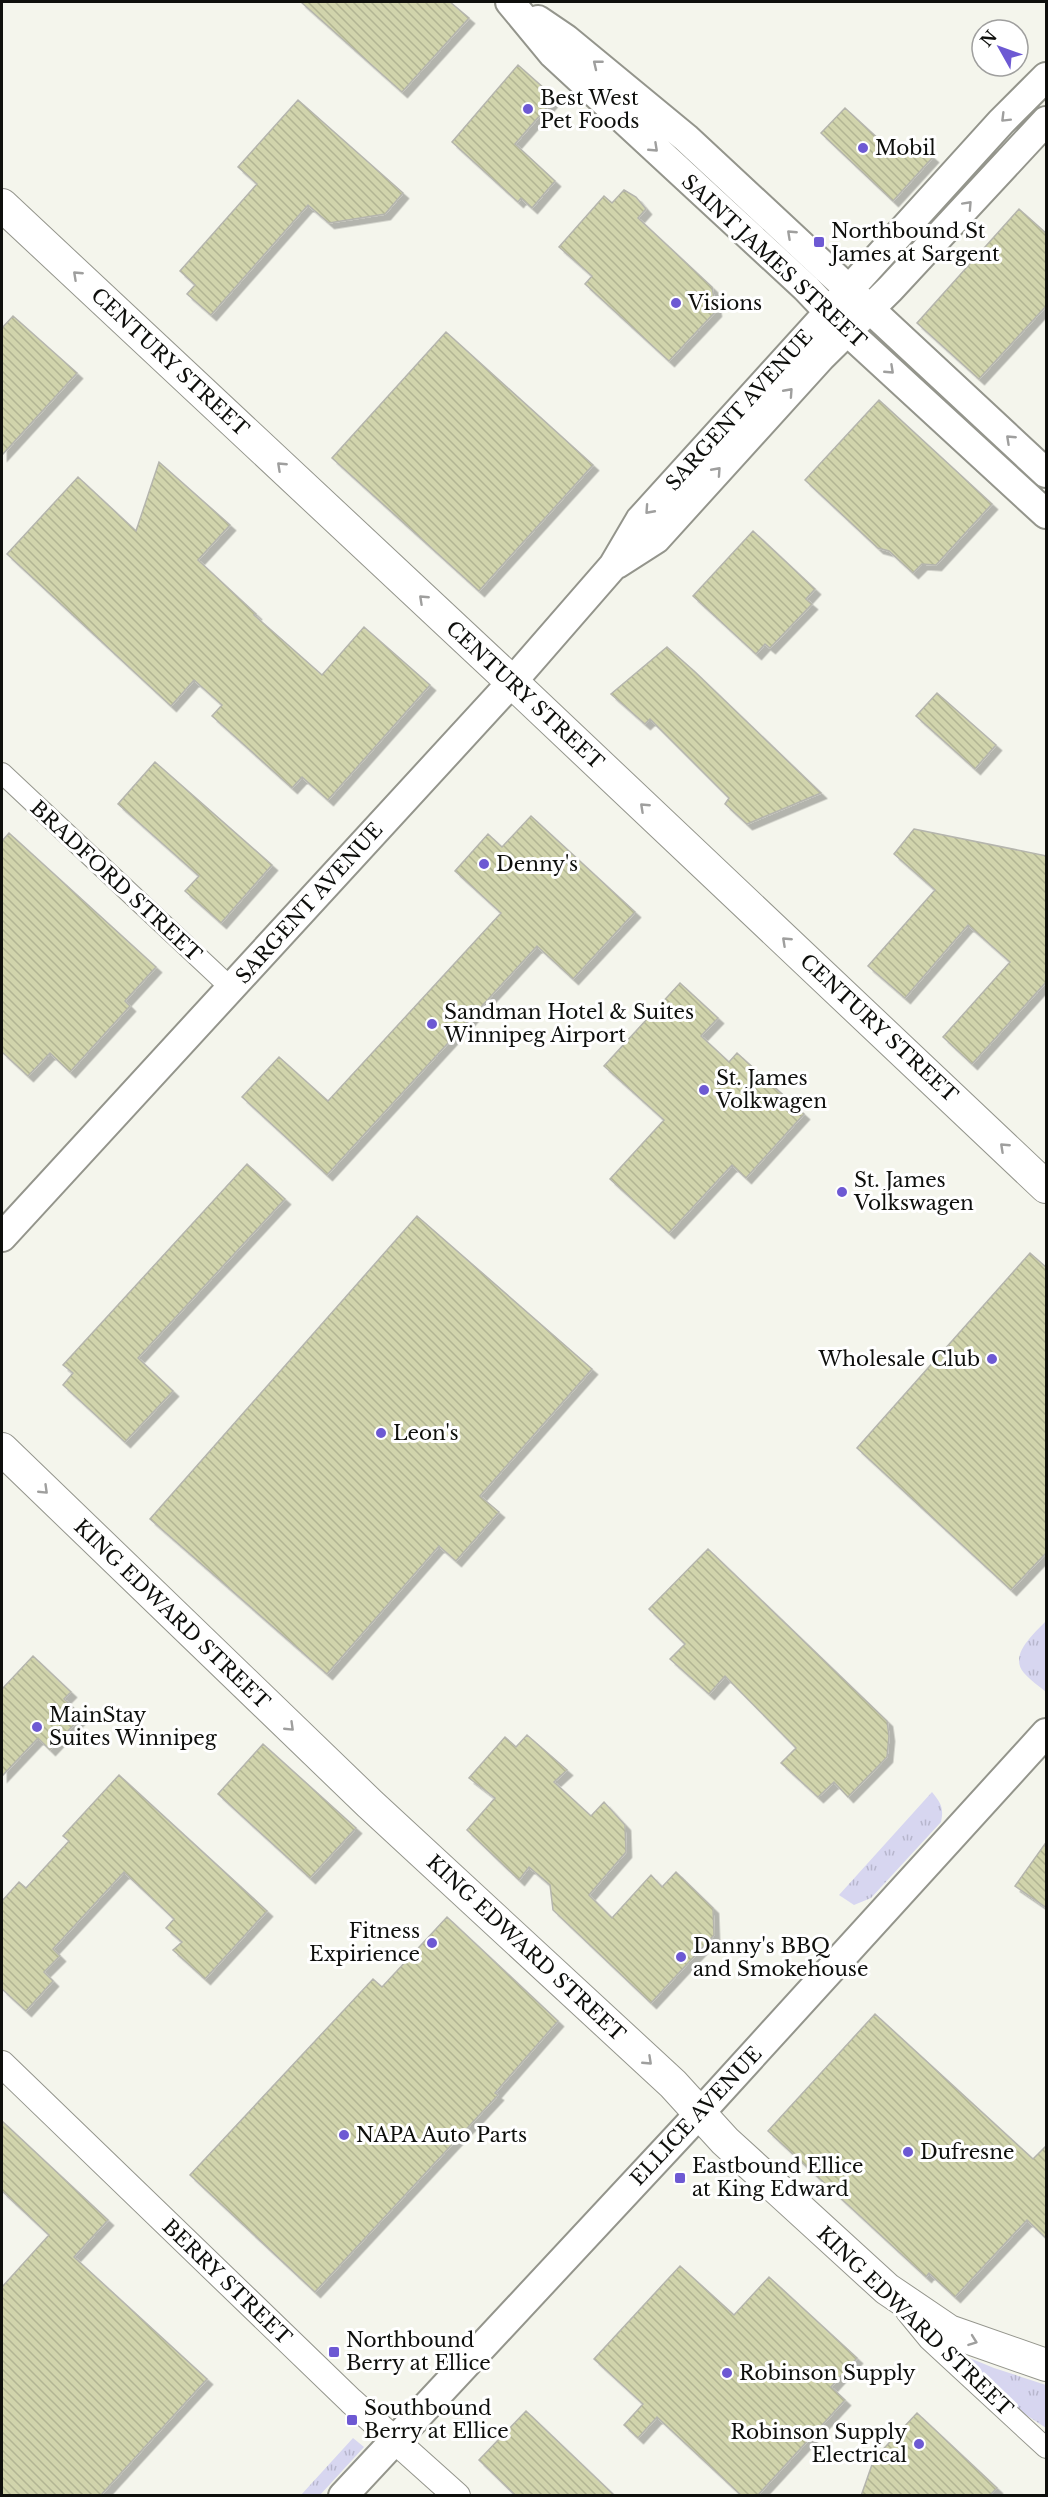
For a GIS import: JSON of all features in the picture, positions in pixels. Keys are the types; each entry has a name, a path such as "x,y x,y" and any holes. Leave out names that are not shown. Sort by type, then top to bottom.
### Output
{"main road":[{"name":"SAINT JAMES STREET","path":"511,2 566,39 686,138 1047,473"},
{"name":"SAINT JAMES STREET","path":"511,2 553,54 828,310 847,331 1047,514"},
{"name":"SARGENT AVENUE","path":"2,1237 512,682 613,566 640,520 828,310 1001,122 1047,77"},
{"name":"SARGENT AVENUE","path":"613,566 656,539 821,357 1047,121"},
{"name":"CENTURY STREET","path":"2,205 1047,1187"},
{"name":"KING EDWARD STREET","path":"2,1449 370,1804 673,2084 725,2141 887,2289"},
{"name":"ELLICE AVENUE","path":"343,2496 699,2114 1047,1733"},
{"path":"887,2289 949,2331 1047,2366"}],"street":[{"name":"BRADFORD STREET","path":"2,773 231,988"},
{"name":"BERRY STREET","path":"2,2064 301,2354 457,2496"},
{"name":"KING EDWARD STREET","path":"887,2289 929,2340 1047,2448"}],"green space":[{"path":"1046,1621 1046,1692 1024,1673 1019,1659 1025,1645"},
{"path":"932,1792 941,1806 941,1822 871,1898 854,1905 839,1895"},
{"path":"955,2352 1046,2385 1046,2428 1011,2405"},
{"path":"353,2438 364,2447 320,2495 301,2495"}],"building":[{"path":"301,2 450,2 469,18 402,92"},
{"path":"518,65 555,98 515,144 555,181 532,208 521,198 518,202 452,142"},
{"path":"298,100 403,193 385,214 329,223 308,205 211,315 187,294 195,285 180,271 257,184 238,167"},
{"name":"Mobil","path":"845,108 897,156 912,139 933,157 893,201 821,133"},
{"path":"624,190 636,197 646,209 638,218 712,287 716,311 669,361 585,284 592,276 559,247 604,196 612,203"},
{"path":"1019,209 1047,234 1047,305 979,379 917,323"},
{"path":"13,316 77,373 2,455 2,328"},
{"path":"446,332 593,465 479,591 332,458"},
{"path":"879,400 992,504 936,565 922,564 913,573 889,551 878,548 805,480"},
{"path":"159,462 230,525 198,560 256,614 254,615 322,675 364,627 430,685 328,800 302,777 292,788 212,716 222,705 194,680 171,706 7,554 78,477 136,531"},
{"path":"753,531 815,589 806,599 812,604 770,648 765,644 756,654 693,596"},
{"path":"667,647 821,793 747,824 725,804 729,798 650,719 645,724 611,694"},
{"path":"937,693 996,745 975,769 916,716"},
{"path":"155,762 272,865 221,923 185,891 199,876 118,804"},
{"path":"531,816 635,912 573,979 537,946 327,1175 242,1097 279,1057 328,1101 501,913 455,871 488,834 502,847"},
{"path":"914,829 1047,856 1047,981 972,1064 943,1037 1010,962 968,925 905,998 868,966 935,890 894,854"},
{"path":"9,833 156,967 125,1001 130,1006 70,1072 50,1053 28,1076 2,1052 2,841"},
{"name":"St. James Volkwagen","path":"680,983 718,1018 701,1036 729,1062 737,1053 804,1114 746,1178 732,1165 669,1233 610,1179 664,1120 604,1066"},
{"path":"247,1164 285,1199 138,1358 173,1391 125,1442 63,1385 73,1373 63,1365"},
{"name":"Leon's","path":"417,1216 592,1369 480,1496 499,1512 456,1561 439,1546 327,1674 150,1519"},
{"name":"Wholesale Club","path":"1030,1253 1047,1268 1047,1552 1011,1590 857,1448"},
{"path":"708,1549 887,1721 889,1736 887,1757 848,1797 834,1782 818,1797 781,1763 796,1748 725,1676 709,1694 670,1659 685,1644 649,1609"},
{"name":"MainStay Suites Winnipeg","path":"33,1656 71,1692 64,1699 82,1716 50,1750 38,1738 2,1776 2,1689"},
{"path":"527,1735 567,1770 554,1782 591,1816 604,1802 625,1825 626,1852 589,1895 612,1918 651,1875 662,1887 676,1872 713,1908 714,1935 651,2003 553,1910 550,1885 529,1867 519,1880 467,1830 495,1798 469,1778 505,1737 516,1747"},
{"path":"263,1744 356,1828 310,1878 218,1794"},
{"path":"119,1775 267,1911 205,1979 173,1950 182,1942 166,1928 174,1919 124,1872 53,1949 60,1956 44,1972 53,1981 26,2011 2,1989 2,1901 19,1882 26,1888 69,1841 63,1836"},
{"path":"1047,1841 1047,1908 1015,1886"},
{"name":"NAPA Auto Parts","path":"447,1917 558,2021 495,2093 498,2095 315,2292 190,2175 373,1979 382,1987"},
{"name":"Dufresne","path":"875,2014 1033,2159 1047,2145 1047,2239 1027,2220 955,2297 929,2273 926,2277 768,2131"},
{"path":"2,2121 108,2220 74,2257 207,2379 100,2496 2,2496 2,2287 49,2235 2,2191"},
{"name":"Robinson Supply","path":"680,2266 734,2315 769,2277 857,2358 831,2387 845,2400 757,2496 742,2496 657,2417 638,2438 624,2425 643,2404 594,2359"},
{"path":"526,2411 615,2496 516,2496 479,2460"},
{"name":"Robinson Supply Electrical","path":"917,2413 997,2488 989,2496 861,2496 874,2459"}],"place":[{"name":"Best West Pet Foods","path":"528,109"},
{"name":"Mobil","path":"863,148"},
{"name":"Northbound St James at Sargent","path":"819,242"},
{"name":"Visions","path":"676,303"},
{"name":"Denny's","path":"484,864"},
{"name":"Sandman Hotel & Suites Winnipeg Airport","path":"432,1024"},
{"name":"St. James Volkwagen","path":"704,1090"},
{"name":"St. James Volkswagen","path":"842,1192"},
{"name":"Wholesale Club","path":"992,1359"},
{"name":"Leon's","path":"381,1433"},
{"name":"MainStay Suites Winnipeg","path":"37,1727"},
{"name":"Fitness Expirience","path":"432,1943"},
{"name":"Danny's BBQ and Smokehouse","path":"681,1957"},
{"name":"NAPA Auto Parts","path":"344,2135"},
{"name":"Dufresne","path":"908,2152"},
{"name":"Eastbound Ellice at King Edward","path":"680,2178"},
{"name":"Northbound Berry at Ellice","path":"334,2352"},
{"name":"Robinson Supply","path":"727,2373"},
{"name":"Southbound Berry at Ellice","path":"352,2420"},
{"name":"Robinson Supply Electrical","path":"919,2444"}]}
